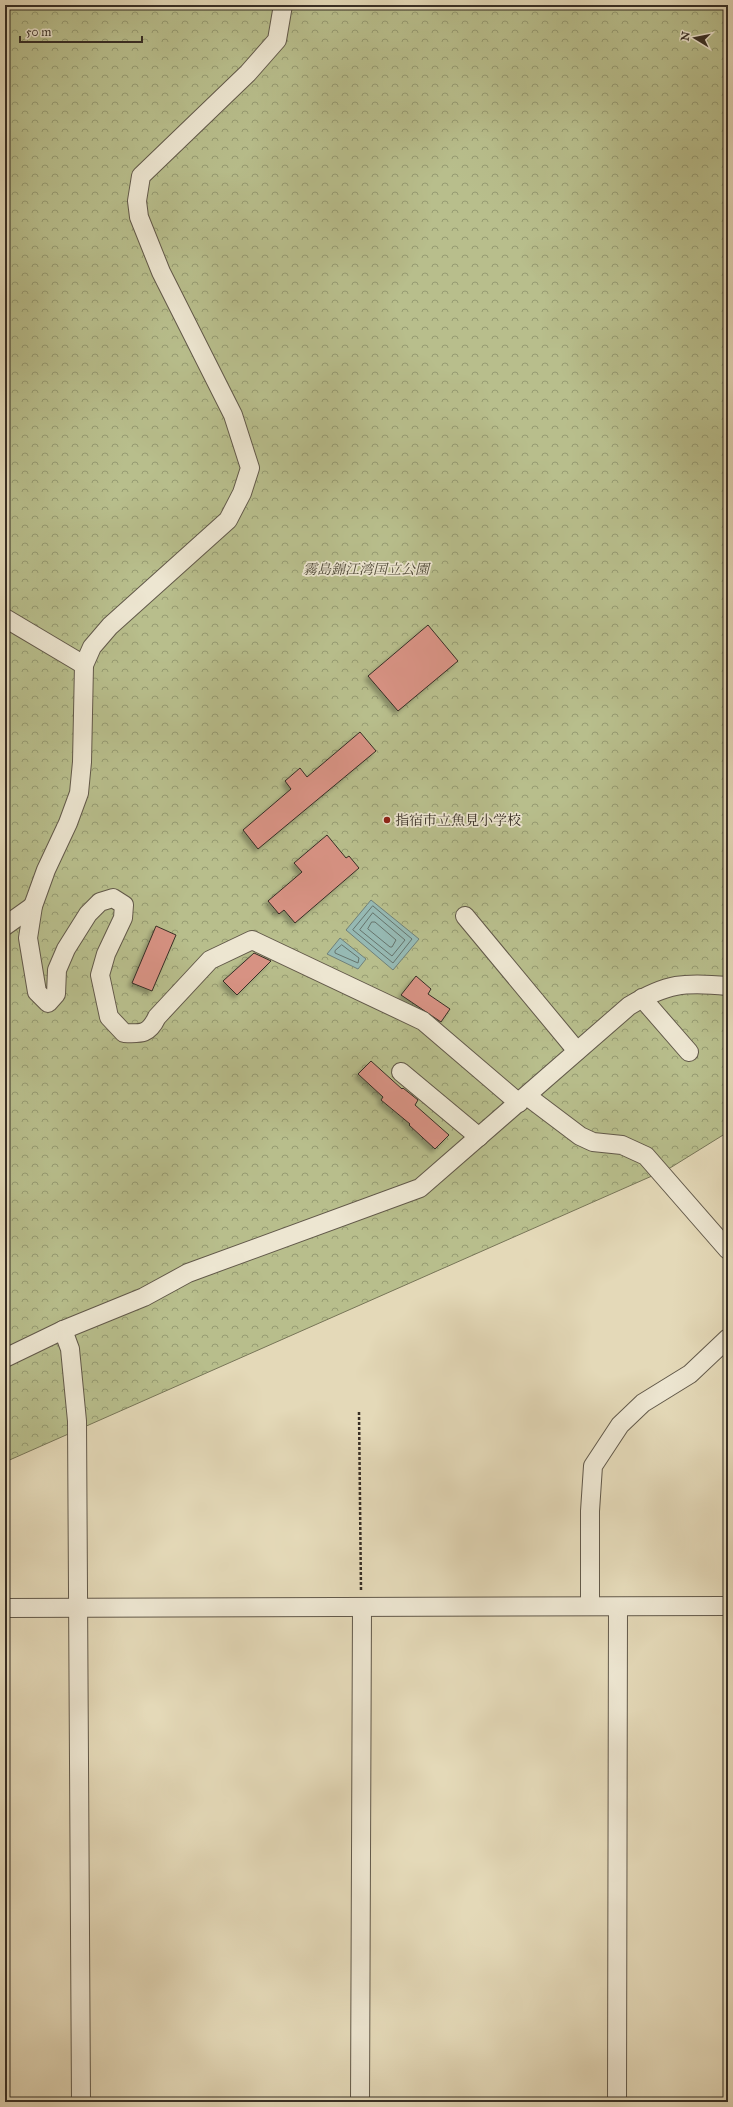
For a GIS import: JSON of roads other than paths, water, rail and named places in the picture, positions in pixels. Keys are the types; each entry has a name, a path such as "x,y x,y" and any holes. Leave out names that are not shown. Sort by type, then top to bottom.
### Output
{"street":[{"path":"283,5 277,40 248,73 141,176 137,201 139,217 161,272 233,415 250,468 242,493 228,520 110,626 92,647 84,665 82,762 79,793 68,823 46,870 33,906 28,938 37,992 48,1003 56,994 57,970 66,949 88,914 100,902 113,898 124,905 123,918 106,954 100,975 109,1017 124,1033 141,1034 152,1027 157,1017 210,960 252,940 423,1021 523,1100 580,1136 593,1142 622,1145 646,1156 728,1250"},
{"path":"5,618 84,665"},
{"path":"5,926 33,906"},
{"path":"465,916 577,1051"},
{"path":"5,1358 63,1330 144,1296 188,1272 420,1188 523,1100 628,1006 654,991 681,984 728,986"},
{"path":"642,998 689,1052"},
{"path":"401,1072 479,1137"},
{"path":"63,1330 70,1349 77,1421 81,2102"},
{"path":"590,1606 590,1511 593,1466 620,1424 643,1403 690,1374 728,1338"},
{"path":"5,1608 78,1610 728,1606"},
{"path":"617,2102 618,1607"},
{"path":"360,2102 362,1608"}],"water":[{"path":"371,900 419,939 393,970 346,930"},
{"path":"340,938 366,959 358,969 327,954"}],"place":[{"name":"指宿市立魚見小学校","path":"387,820"}],"park label":[{"name":"霧島錦江湾国立公園","path":"366,569"}]}
